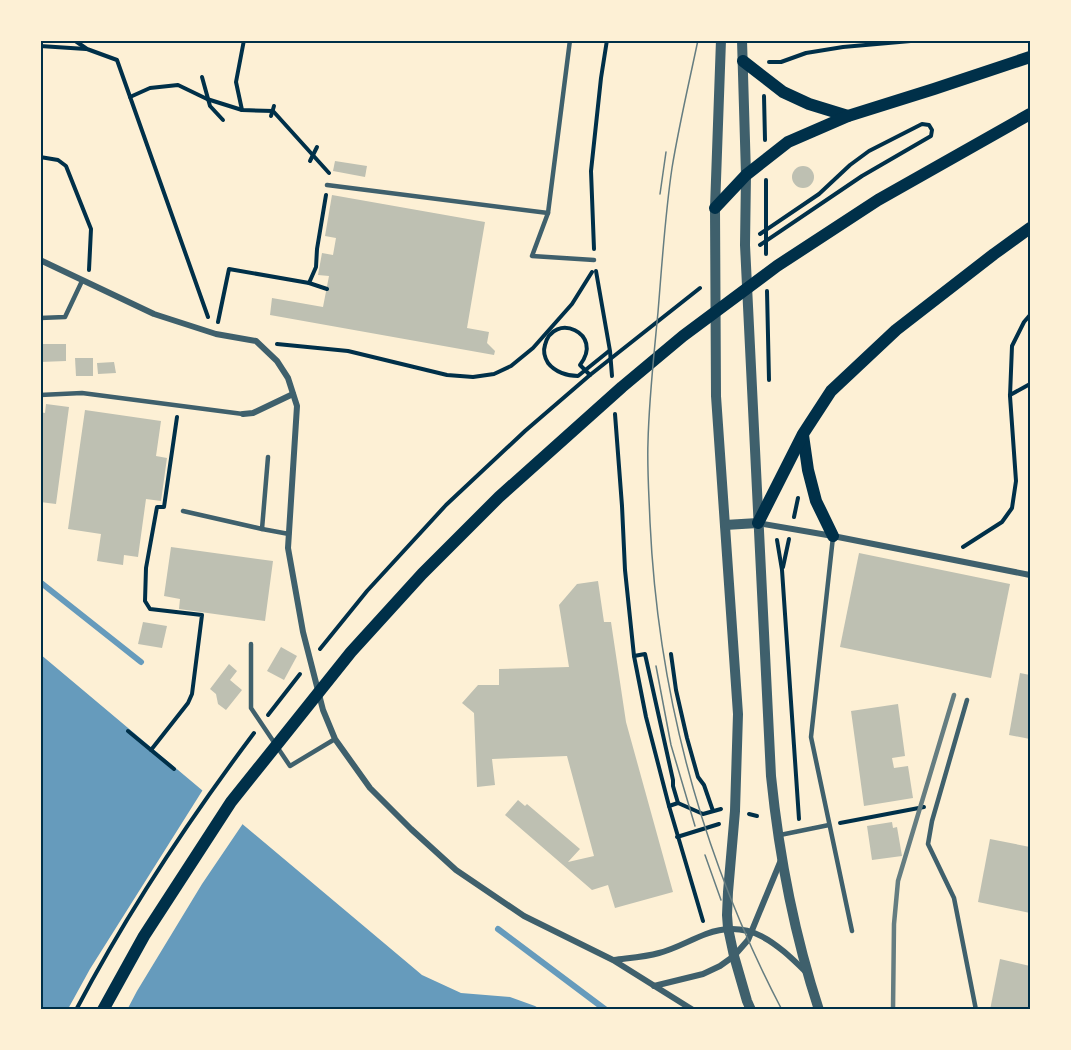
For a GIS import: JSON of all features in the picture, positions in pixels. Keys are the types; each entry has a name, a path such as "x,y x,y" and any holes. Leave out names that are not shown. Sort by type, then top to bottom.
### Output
{"main road":[{"path":"715,208 746,175 788,142 848,116 1030,57"},
{"path":"742,61 783,92 809,104 848,116"},
{"path":"104,1010 144,936 231,802 351,652 422,574 499,497 622,387 675,343 777,266 878,200 1030,114"},
{"path":"758,523 802,434 831,391 896,330 1030,228"},
{"path":"802,434 807,470 816,501 833,536"}],"street":[{"path":"721,40 715,208 716,396 738,714 728,928 734,957 751,1010"},
{"path":"742,40 746,245 771,776 781,859 806,972 819,1010"},
{"path":"40,260 154,314 216,334 256,341 277,361 288,378 297,406 288,548 303,632 323,710 335,739 370,788 456,870 524,916 613,960 693,1010"},
{"path":"243,414 253,413 293,394"},
{"path":"725,525 758,523 792,528 1030,575"},
{"path":"654,986 703,974 734,957 748,940 781,859"},
{"path":"613,960 659,953 708,933 728,928 752,931 785,951 806,972"}],"lane":[{"path":"570,40 548,213 532,256 594,260"},
{"path":"327,185 548,213"},
{"path":"40,318 65,317 82,281"},
{"path":"40,394 82,393 243,414"},
{"path":"262,529 268,457"},
{"path":"183,511 289,534"},
{"path":"833,536 811,737 852,931"},
{"path":"251,645 251,708 290,766 335,739"},
{"path":"967,700 936,805 928,844 954,898 976,1010"},
{"path":"777,836 828,825"}],"path":[{"path":"74,40 87,49 117,60 216,334"},
{"path":"242,110 236,82 244,40"},
{"path":"594,260 591,171 607,40"},
{"path":"781,62 807,53 922,40"},
{"path":"40,46 87,49"},
{"path":"202,77 210,106 223,120"},
{"path":"130,97 150,88 178,85 207,99 242,110 274,108"},
{"path":"272,116 274,108"},
{"path":"274,108 330,174 316,267 309,283"},
{"path":"766,231 819,194 869,151 922,124 929,125 932,130 930,136 862,176"},
{"path":"310,161 317,147"},
{"path":"40,156 58,160 66,166 91,229 90,268 82,281"},
{"path":"256,341 348,351 447,375 473,377 494,374 511,366 533,348 572,304 596,266 610,351 612,385"},
{"path":"216,334 229,269 309,283 327,289"},
{"path":"963,547 1002,522 1012,508 1016,481 1010,396 1012,345 1030,315"},
{"path":"590,375 580,365 587,350 587,344 582,335 573,328 567,327 552,333 545,343 547,362 566,375 578,376 610,351"},
{"path":"1010,396 1030,384"},
{"path":"151,750 188,703 192,694 202,615 150,609 145,601 146,568 157,507 164,507 179,405"},
{"path":"614,407 625,570 634,656 646,717 669,806 698,908 708,933"},
{"path":"782,473 800,493 782,570 798,812"},
{"path":"634,656 645,654 678,803"},
{"path":"671,654 676,690 687,738 698,777 705,785 713,811"},
{"path":"128,730 174,769"},
{"path":"669,806 678,803 702,814 725,808 757,816"},
{"path":"828,825 936,805"}],"water":[{"path":"40,654 422,975 461,993 510,997 540,1009 41,1009"}],"pier":[{"path":"204,788 244,822 202,884 127,1010 68,1009 90,969"}],"building":[{"path":"335,161 367,166 365,177 333,171"},
{"path":"803,166 811,169 814,177 811,185 803,188 795,185 792,177 795,169"},
{"path":"332,195 485,222 467,328 489,332 487,343 495,351 494,355 270,315 272,298 323,307 329,276 318,275 322,253 333,255 336,238 325,236"},
{"path":"41,344 66,344 66,361 40,362"},
{"path":"75,358 93,358 93,376 76,376"},
{"path":"114,362 116,373 98,374 97,363"},
{"path":"46,404 69,407 56,504 40,502 40,412 45,413"},
{"path":"85,410 161,421 156,456 167,458 161,501 146,499 138,557 124,555 123,565 97,561 101,534 68,529"},
{"path":"171,547 273,561 265,621 179,609 180,599 164,596"},
{"path":"859,553 1010,584 991,678 840,647"},
{"path":"598,581 604,622 611,622 626,722 673,892 615,908 608,885 592,890 505,815 518,800 525,806 527,804 580,849 568,862 594,856 567,756 492,759 495,785 477,787 474,713 462,703 478,685 499,685 499,669 569,667 559,605 577,584"},
{"path":"143,622 167,626 162,648 138,644"},
{"path":"281,647 297,656 284,680 267,671"},
{"path":"229,664 237,671 230,680 242,690 226,710 218,704 216,694 210,689"},
{"path":"1020,673 1030,675 1030,739 1009,735"},
{"path":"898,704 905,756 892,758 894,768 908,766 913,798 864,806 851,711"},
{"path":"892,822 893,828 897,827 902,856 872,860 867,826"},
{"path":"990,839 1030,847 1030,913 978,902"},
{"path":"1000,959 1030,966 1030,1010 990,1010"}],"waterway":[{"path":"40,582 141,662"},
{"path":"498,929 606,1010"}],"tram line":[{"path":"698,40 672,168 651,393 648,472 655,586 674,711 689,773 707,833 729,893 782,1010"},
{"path":"660,194 666,152"},
{"path":"656,666 671,745 695,826"},
{"path":"705,855 721,900"}],"railway":[{"path":"893,1010 894,924 898,881 954,695"}]}
